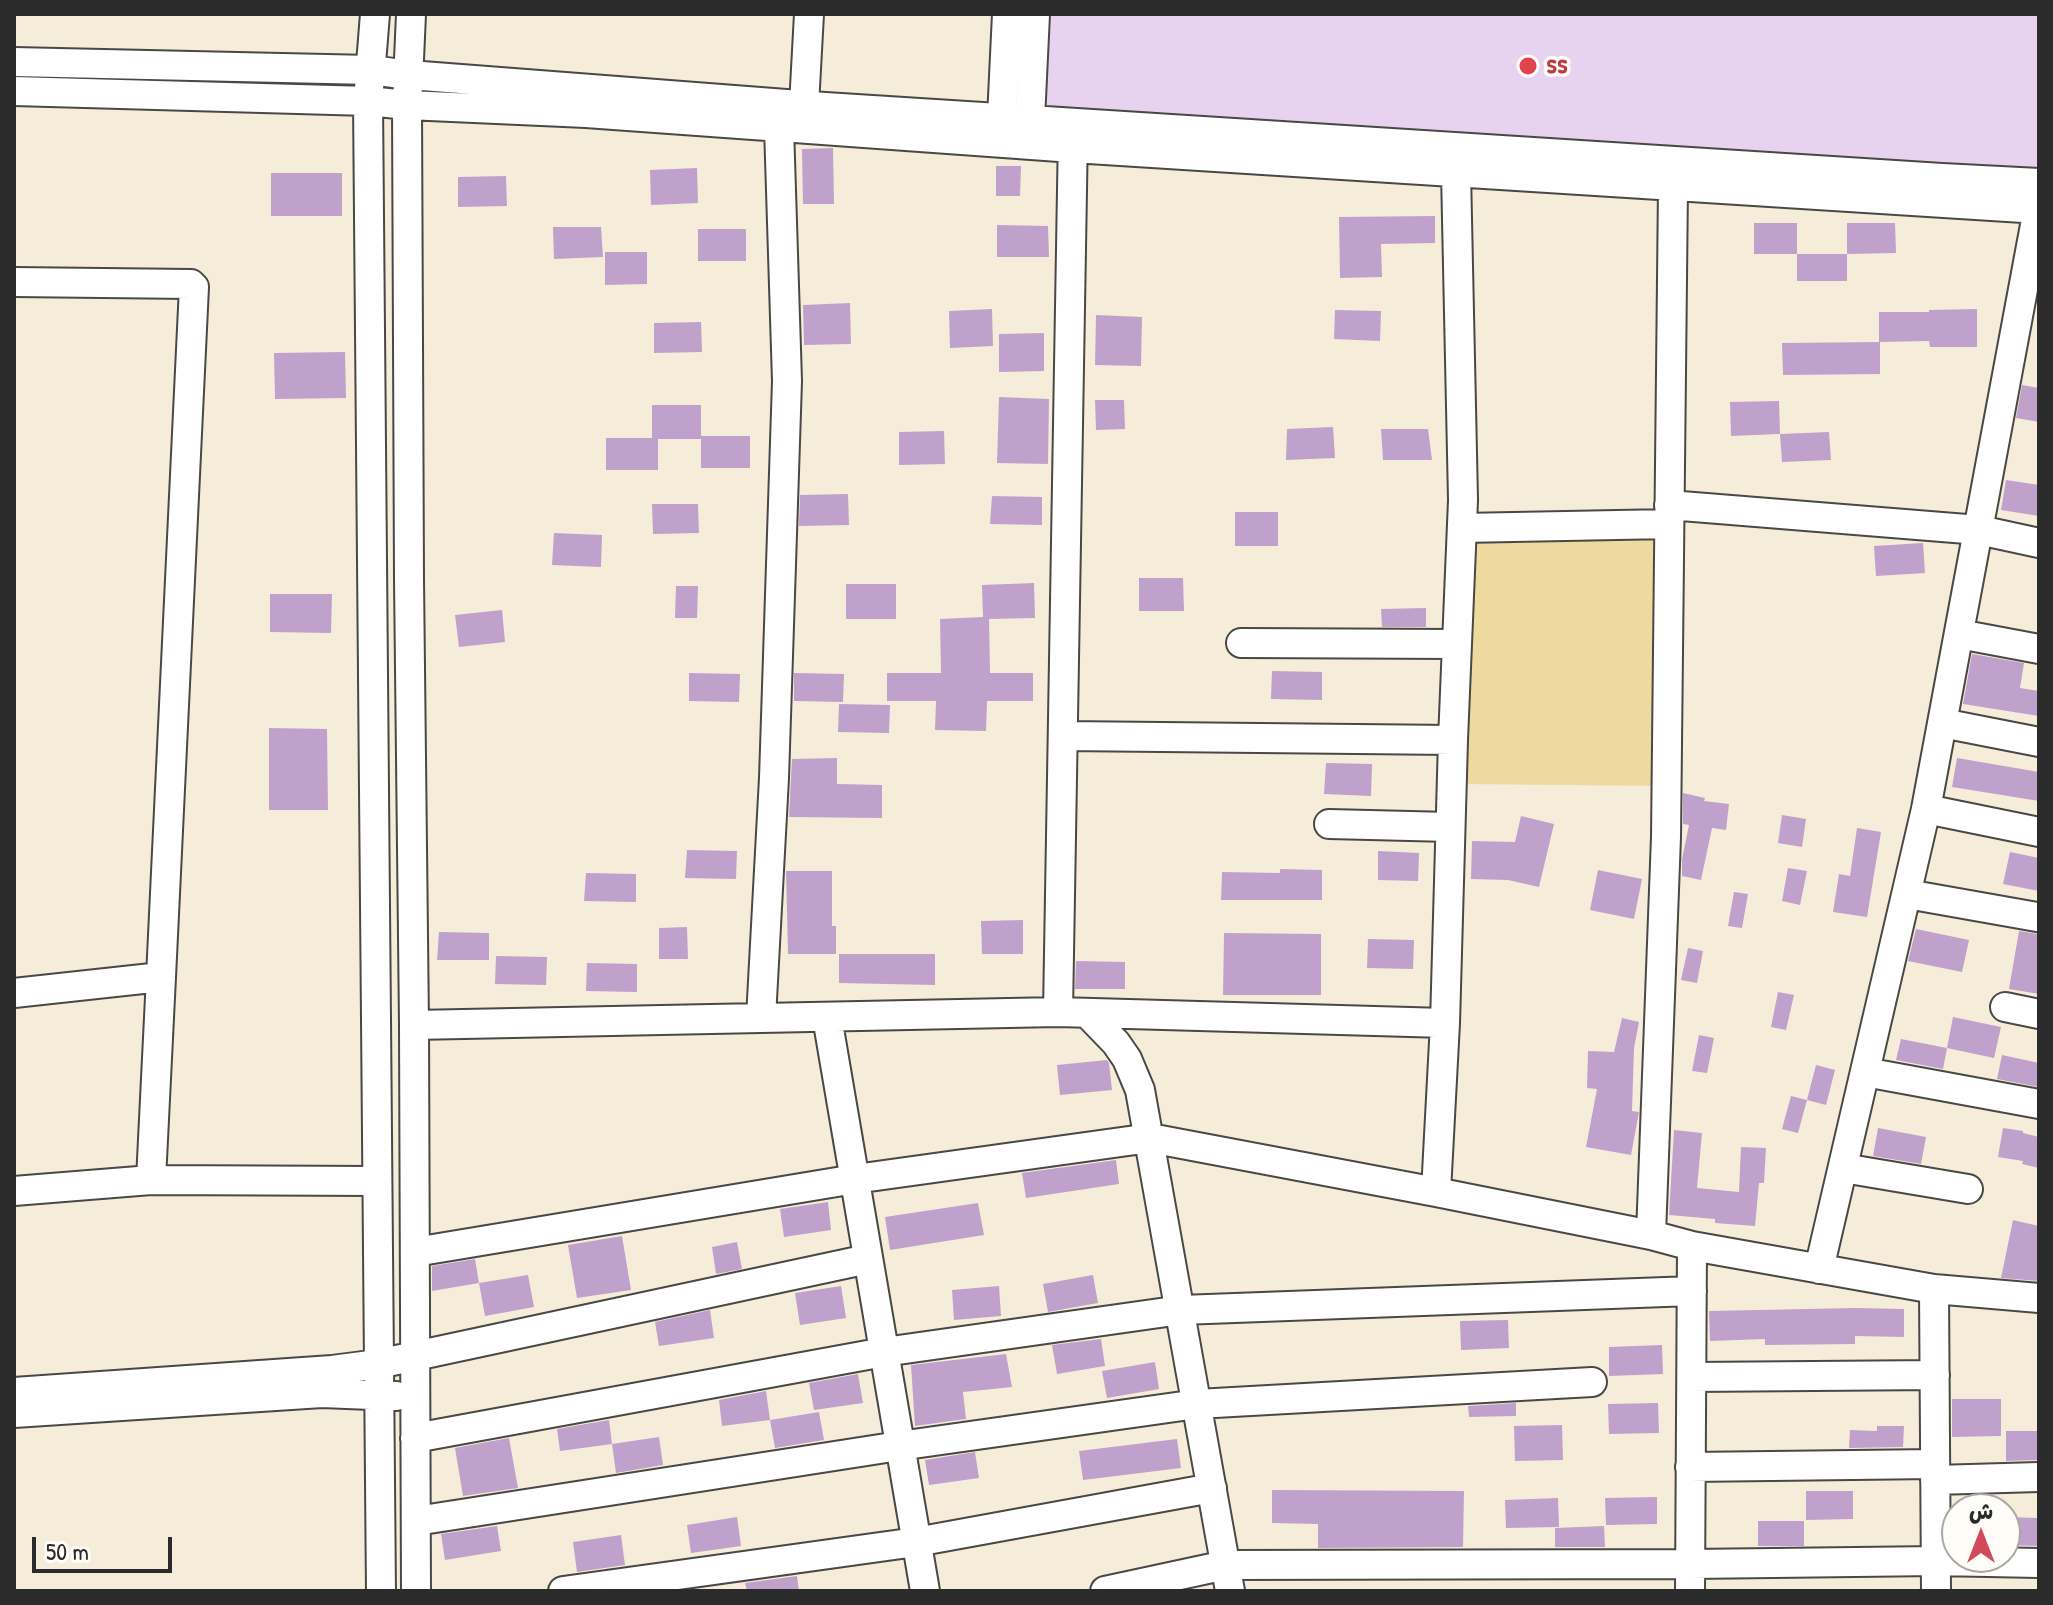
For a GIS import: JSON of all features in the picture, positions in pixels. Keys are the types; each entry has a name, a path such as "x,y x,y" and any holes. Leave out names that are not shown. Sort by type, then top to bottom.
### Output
{"street":[{"path":"375,14 368,101 381,1591"},
{"path":"411,14 407,105 416,1591"},
{"path":"761,1018 774,778 795,120 809,14"},
{"path":"1002,118 1007,14"},
{"path":"1030,120 1035,14"},
{"path":"14,62 371,70 795,120 1030,120 1073,135 1456,172 2038,209 1926,809 1819,1269"},
{"path":"14,91 368,101 795,120 2039,183"},
{"path":"1058,1012 1073,135"},
{"path":"1436,1192 1462,528 1463,442 1456,172"},
{"path":"1651,1235 1666,837 1673,186"},
{"path":"14,282 191,284 194,287 151,1180"},
{"path":"1462,528 1669,515 1979,530 2039,543"},
{"path":"1959,634 2039,649"},
{"path":"1241,643 1456,644"},
{"path":"1942,723 2039,742"},
{"path":"1064,736 1453,740"},
{"path":"1926,809 2039,832"},
{"path":"1329,824 1450,827"},
{"path":"1907,894 2037,917"},
{"path":"14,993 161,977"},
{"path":"2005,1007 2039,1014"},
{"path":"414,1025 1058,1012 1445,1023"},
{"path":"1087,1013 1116,1043 1127,1059 1140,1090 1228,1578"},
{"path":"827,1017 925,1591"},
{"path":"1865,1072 2039,1104"},
{"path":"415,1252 855,1179 1150,1138 1819,1269 1934,1289 2039,1298"},
{"path":"1843,1168 1968,1189"},
{"path":"14,1191 151,1180 376,1181"},
{"path":"1690,1578 1692,1246"},
{"path":"14,1392 332,1370 378,1364 868,1259"},
{"path":"1934,1289 1936,1591"},
{"path":"415,1438 884,1352 1181,1310 1692,1291"},
{"path":"1692,1377 1935,1375"},
{"path":"416,1521 899,1446 1197,1404 1592,1382"},
{"path":"14,1413 322,1393 415,1397"},
{"path":"1690,1467 2039,1477"},
{"path":"563,1591 916,1542 1212,1488"},
{"path":"1105,1591 1228,1578 1690,1578 1937,1561 2039,1563"}],"shaded area":[{"name":"ss","path":"1032,14 2039,14 2039,202 1002,118"}],"sand":[{"path":"1669,524 1664,786 1457,784 1462,528"}],"building":[{"path":"833,148 834,204 803,204 802,149"},
{"path":"996,166 1021,166 1020,196 996,196"},
{"path":"697,168 698,203 651,205 650,170"},
{"path":"271,173 342,173 342,216 271,216"},
{"path":"506,176 507,206 458,207 458,177"},
{"path":"1435,216 1435,243 1381,244 1382,277 1340,278 1339,217"},
{"path":"1754,223 1797,223 1797,254 1754,254"},
{"path":"1847,223 1895,223 1896,253 1847,254"},
{"path":"997,225 1048,226 1049,257 997,257"},
{"path":"553,227 601,227 603,257 554,259"},
{"path":"698,229 746,229 746,261 698,261"},
{"path":"605,252 647,252 647,284 605,285"},
{"path":"1797,254 1847,254 1847,281 1797,281"},
{"path":"850,303 851,344 804,345 803,305"},
{"path":"992,309 993,346 950,348 949,311"},
{"path":"1977,309 1977,347 1930,347 1929,341 1879,342 1879,312"},
{"path":"1335,310 1381,311 1380,341 1334,339"},
{"path":"1096,315 1142,317 1141,366 1095,365"},
{"path":"701,322 702,352 654,353 654,323"},
{"path":"1044,333 1044,371 999,372 999,334"},
{"path":"1880,342 1880,374 1783,375 1782,343"},
{"path":"345,352 346,398 275,399 274,353"},
{"path":"2022,385 2039,388 2039,422 2016,418"},
{"path":"999,397 1049,399 1048,464 997,463"},
{"path":"1095,400 1124,400 1125,429 1096,430"},
{"path":"1779,401 1780,434 1731,436 1730,402"},
{"path":"652,405 701,405 701,436 750,436 750,468 701,468 701,439 658,439 658,470 606,470 606,438 652,438"},
{"path":"1333,427 1335,458 1286,460 1287,429"},
{"path":"1381,429 1428,429 1432,460 1383,460"},
{"path":"944,431 945,464 899,465 899,432"},
{"path":"1829,432 1831,460 1782,462 1780,434"},
{"path":"2006,480 2039,485 2039,516 2001,510"},
{"path":"848,494 849,525 799,526 800,495"},
{"path":"992,496 1042,497 1042,525 990,524"},
{"path":"652,504 698,504 699,533 653,534"},
{"path":"1235,512 1278,512 1278,546 1235,546"},
{"path":"554,533 602,535 601,567 552,565"},
{"path":"1923,543 1925,573 1876,576 1874,546"},
{"path":"1139,578 1183,578 1184,611 1139,611"},
{"path":"1034,583 1035,618 989,619 990,673 1033,673 1033,701 987,701 986,731 935,730 936,701 887,701 887,673 941,673 940,619 983,617 982,585"},
{"path":"846,584 896,584 896,619 846,619"},
{"path":"676,586 698,586 697,618 675,618"},
{"path":"270,594 332,594 331,633 270,632"},
{"path":"1426,608 1426,627 1382,627 1381,609"},
{"path":"502,610 505,642 459,647 455,615"},
{"path":"1972,654 2024,663 2020,688 2039,691 2039,716 1963,704"},
{"path":"1272,671 1322,672 1322,700 1271,699"},
{"path":"689,673 740,674 739,702 689,701"},
{"path":"794,673 844,674 843,702 794,701"},
{"path":"839,704 890,705 889,733 838,732"},
{"path":"269,728 327,729 328,810 269,810"},
{"path":"837,758 837,784 882,785 882,818 789,817 792,759"},
{"path":"1957,758 2039,772 2039,801 1952,787"},
{"path":"1326,763 1372,764 1371,796 1324,794"},
{"path":"1683,793 1705,798 1704,801 1729,804 1726,830 1712,828 1701,880 1682,876 1689,825 1683,824"},
{"path":"1782,815 1806,819 1802,847 1778,843"},
{"path":"1521,816 1554,824 1539,887 1508,880 1471,879 1472,841 1515,842"},
{"path":"1857,828 1881,832 1867,917 1833,912 1839,874 1850,876"},
{"path":"687,850 737,851 736,879 685,878"},
{"path":"1378,851 1419,853 1418,881 1378,880"},
{"path":"2010,852 2039,858 2039,891 2003,884"},
{"path":"1788,868 1807,871 1800,905 1782,901"},
{"path":"1280,869 1322,870 1322,900 1221,900 1222,872 1280,873"},
{"path":"1598,870 1642,879 1634,919 1590,910"},
{"path":"786,871 832,871 832,926 836,926 836,954 788,954"},
{"path":"586,873 636,874 636,902 584,901"},
{"path":"1734,892 1748,894 1742,928 1728,926"},
{"path":"1023,920 1023,954 982,954 981,921"},
{"path":"687,927 688,959 659,959 659,928"},
{"path":"1916,929 1969,940 1962,972 1908,961"},
{"path":"2019,931 2039,934 2039,994 2009,989"},
{"path":"439,932 489,933 489,960 437,960"},
{"path":"1224,933 1321,934 1321,995 1223,995"},
{"path":"1368,939 1414,940 1413,969 1367,968"},
{"path":"1688,948 1703,951 1697,983 1681,980"},
{"path":"839,954 935,954 935,985 839,983"},
{"path":"496,956 547,957 546,985 495,984"},
{"path":"1076,961 1125,962 1125,989 1075,989"},
{"path":"587,963 637,964 637,992 586,991"},
{"path":"1778,992 1794,995 1786,1030 1771,1027"},
{"path":"1953,1017 2001,1027 1994,1058 1947,1048"},
{"path":"1622,1018 1639,1022 1634,1048 1632,1111 1639,1112 1631,1155 1586,1147 1597,1089 1587,1088 1588,1051 1614,1052"},
{"path":"1699,1035 1714,1038 1707,1073 1692,1071"},
{"path":"1901,1039 1947,1048 1943,1069 1896,1060"},
{"path":"2002,1055 2039,1063 2039,1087 1997,1079"},
{"path":"1107,1060 1112,1090 1060,1095 1057,1065"},
{"path":"1816,1065 1835,1070 1826,1105 1807,1100"},
{"path":"1791,1096 1807,1100 1798,1133 1782,1129"},
{"path":"1878,1128 1926,1137 1921,1164 1873,1156"},
{"path":"2003,1128 2039,1137 2039,1168 2022,1164 2023,1161 1998,1157"},
{"path":"1674,1130 1702,1133 1697,1188 1739,1192 1741,1147 1766,1148 1764,1183 1759,1183 1755,1226 1669,1215"},
{"path":"1116,1160 1119,1184 1026,1198 1022,1173"},
{"path":"828,1202 831,1230 784,1237 780,1209"},
{"path":"978,1203 984,1235 890,1250 885,1217"},
{"path":"2013,1220 2039,1226 2039,1281 2001,1278"},
{"path":"622,1236 631,1290 577,1298 568,1245"},
{"path":"737,1242 742,1269 716,1274 712,1247"},
{"path":"475,1259 479,1283 432,1291 432,1266"},
{"path":"528,1275 534,1307 485,1316 479,1283"},
{"path":"1093,1275 1098,1303 1048,1312 1043,1284"},
{"path":"841,1286 846,1318 800,1325 795,1293"},
{"path":"999,1286 1001,1316 954,1320 952,1290"},
{"path":"1904,1309 1904,1337 1855,1336 1855,1344 1765,1345 1765,1339 1710,1341 1709,1311"},
{"path":"710,1310 714,1338 659,1346 655,1322"},
{"path":"1508,1320 1509,1348 1461,1350 1460,1321"},
{"path":"1101,1339 1105,1366 1057,1374 1052,1345"},
{"path":"1662,1345 1663,1374 1609,1376 1609,1347"},
{"path":"1006,1354 1012,1387 963,1392 966,1419 915,1426 911,1365"},
{"path":"1155,1362 1159,1389 1107,1398 1102,1371"},
{"path":"858,1374 863,1403 814,1410 809,1383"},
{"path":"766,1391 770,1420 722,1426 719,1400"},
{"path":"1952,1399 2001,1399 2001,1436 1952,1437"},
{"path":"1516,1403 1516,1416 1469,1417 1468,1406"},
{"path":"1658,1403 1659,1433 1609,1434 1608,1404"},
{"path":"819,1412 824,1440 775,1448 770,1420"},
{"path":"609,1420 612,1444 560,1451 557,1429"},
{"path":"1562,1425 1563,1460 1515,1461 1514,1426"},
{"path":"1877,1426 1904,1426 1903,1447 1849,1448 1850,1430 1877,1431"},
{"path":"2006,1431 2039,1431 2039,1460 2006,1461"},
{"path":"659,1437 663,1465 616,1473 612,1444"},
{"path":"509,1438 518,1488 463,1496 455,1448"},
{"path":"1177,1439 1181,1468 1083,1480 1079,1451"},
{"path":"975,1452 979,1478 929,1485 925,1460"},
{"path":"1272,1490 1464,1491 1463,1547 1318,1548 1318,1524 1272,1523"},
{"path":"1806,1491 1853,1491 1853,1519 1806,1520"},
{"path":"1657,1497 1657,1524 1606,1525 1605,1498"},
{"path":"1558,1498 1559,1527 1506,1528 1505,1500"},
{"path":"737,1517 741,1546 691,1553 687,1525"},
{"path":"2021,1517 2039,1518 2039,1546 2021,1545"},
{"path":"1758,1521 1804,1521 1804,1546 1758,1546"},
{"path":"497,1526 501,1551 445,1560 441,1534"},
{"path":"1604,1526 1605,1547 1555,1547 1555,1528"},
{"path":"621,1535 625,1565 577,1572 573,1542"},
{"path":"797,1576 799,1591 747,1591 745,1583"}],"place":[{"name":"ss","path":"1528,66"}]}
